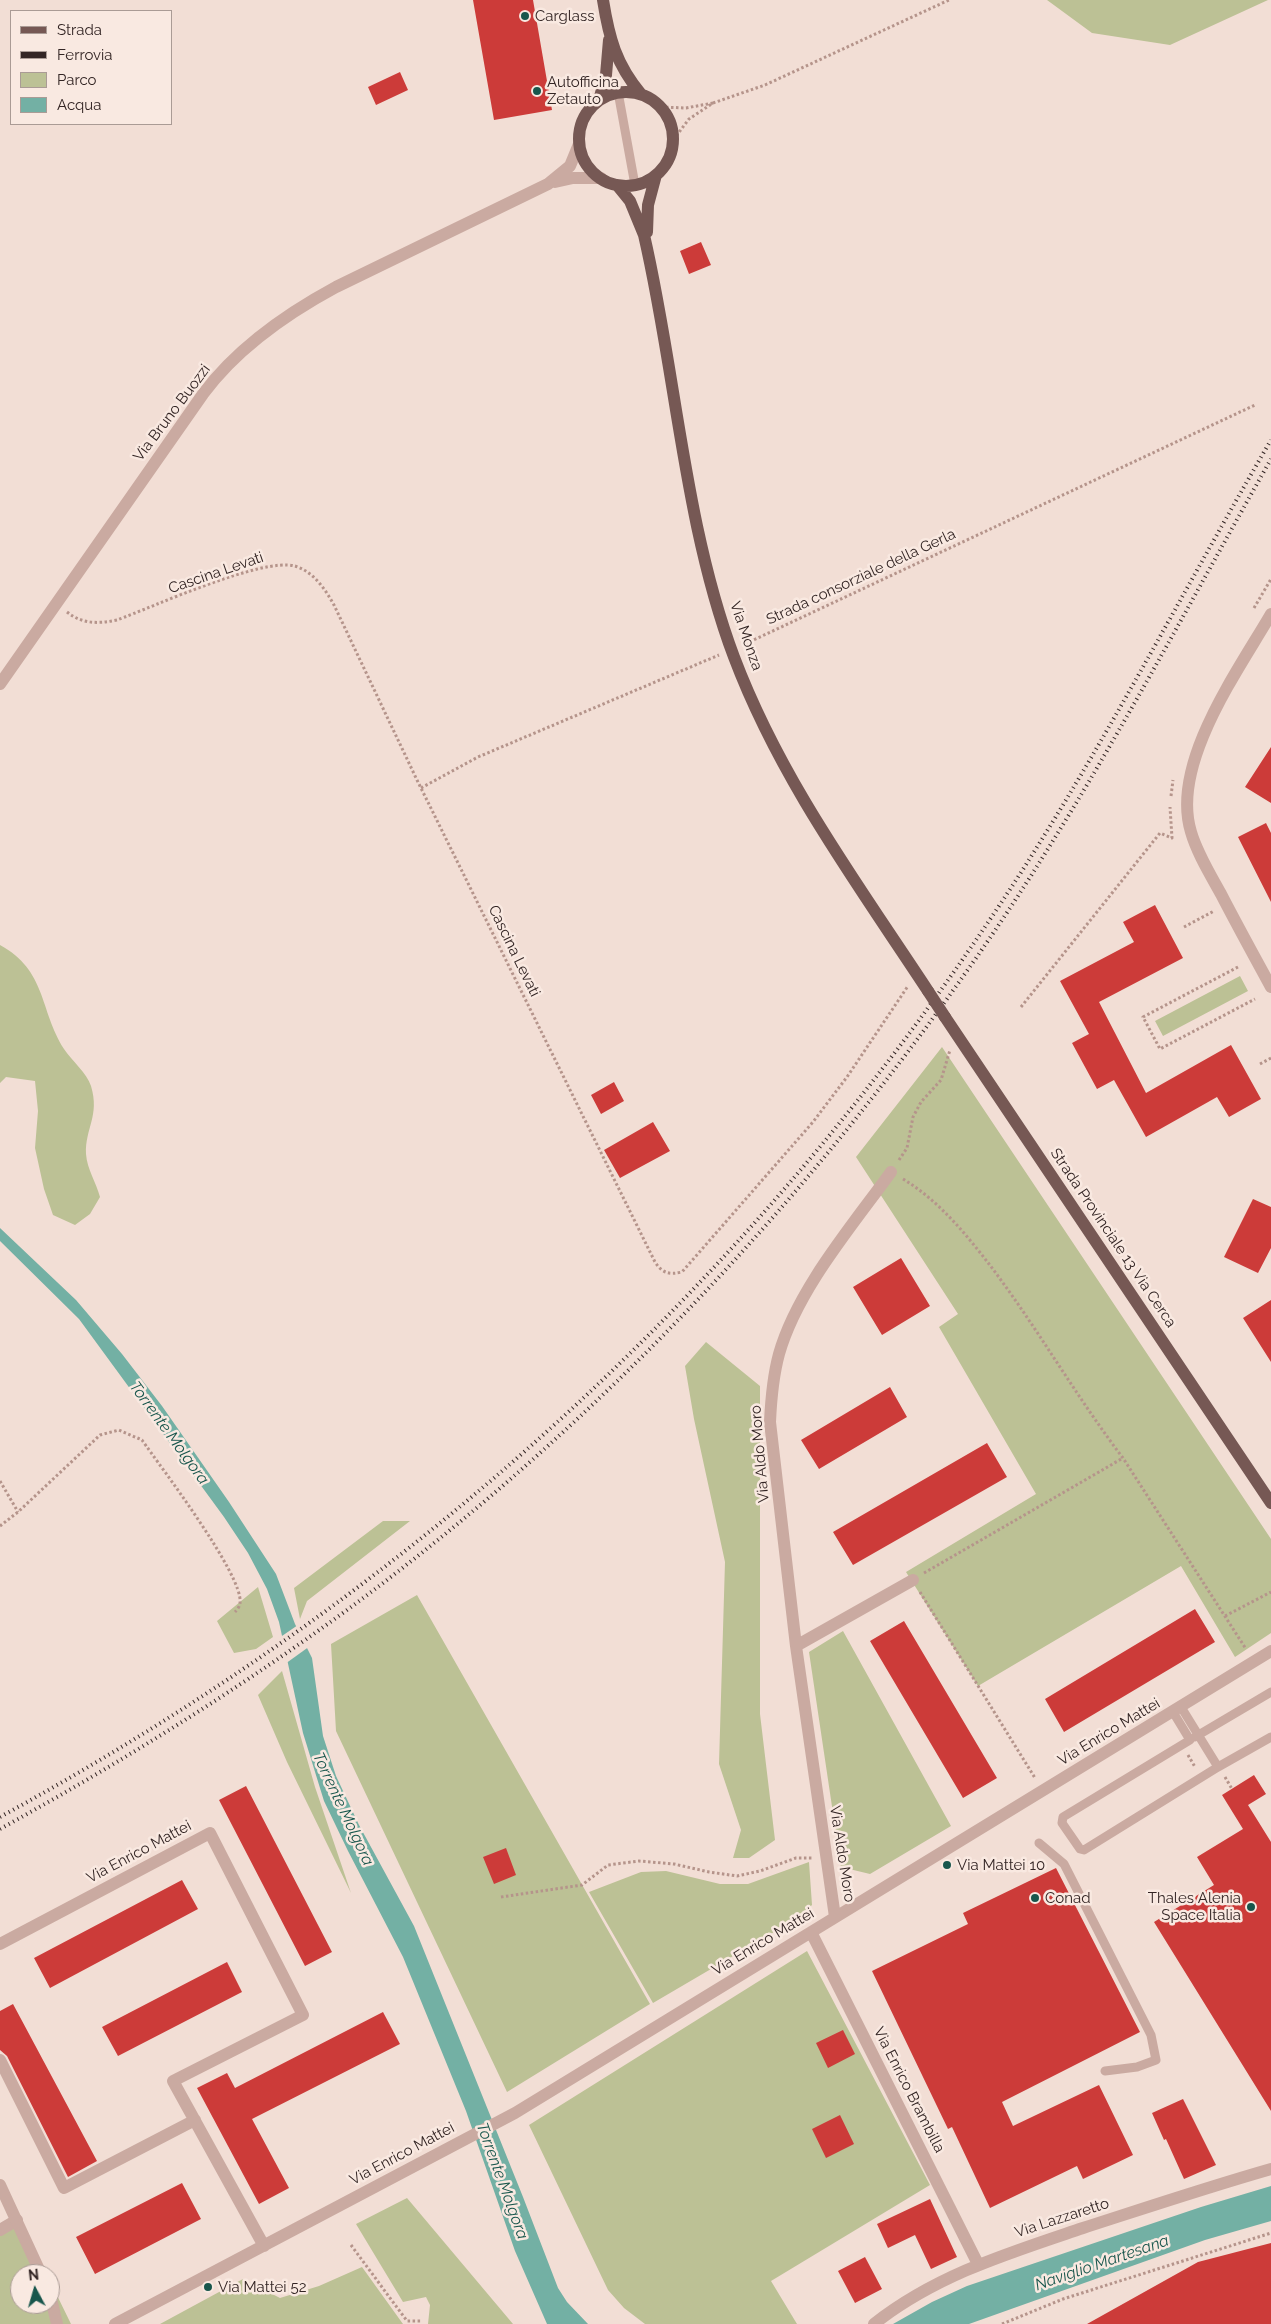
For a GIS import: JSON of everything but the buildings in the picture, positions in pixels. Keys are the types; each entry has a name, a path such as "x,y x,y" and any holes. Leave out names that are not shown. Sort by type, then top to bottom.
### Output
{"main road":[{"path":"603,0 609,35 620,65 641,94 661,106 670,122 674,139"},
{"path":"599,100 606,75 609,35"},
{"path":"579,144 580,127 584,117 599,100 618,92 641,94"},
{"name":"Via Monza","path":"579,144 588,166 601,178 617,185 635,185 656,175 668,162 674,139"},
{"name":"Via Monza","path":"647,247 647,210 656,175"},
{"name":"Via Monza","path":"617,185 627,196 636,212 647,247 703,546 732,650 759,717 791,780 928,991"},
{"name":"Strada Provinciale 13 Via Cerca","path":"928,991 1271,1503"}],"street":[{"name":"Via Bruno Buozzi","path":"548,184 570,166 579,144"},
{"name":"Via Bruno Buozzi","path":"0,684 203,394 220,373 256,340 303,304 548,184 573,178 601,178"},
{"path":"1271,614 1217,707 1200,742 1190,776 1188,799 1191,833 1209,872 1271,987"},
{"name":"Via Aldo Moro","path":"835,1917 826,1868 796,1646 770,1422 770,1404 777,1363 791,1320 801,1302 891,1172"},
{"path":"796,1646 913,1580"},
{"name":"Via Enrico Mattei","path":"115,2324 515,2113 1271,1651"},
{"name":"Via Enrico Mattei","path":"0,1944 210,1833 303,2015 173,2081 264,2246"},
{"name":"Via Enrico Brambilla","path":"811,1932 978,2264"},
{"path":"0,2060 64,2188 195,2120"},
{"name":"Via Lazzaretto","path":"874,2324 908,2299 978,2264 1152,2205 1271,2169"},
{"path":"0,2185 36,2264"},
{"path":"0,2230 16,2220"}],"lane":[{"path":"618,92 635,185"},
{"path":"1271,1692 1063,1817 1062,1823 1080,1849 1084,1850 1218,1767 1271,1737"},
{"path":"1177,1709 1194,1737 1218,1767"},
{"path":"1039,1843 1064,1864 1151,2035 1156,2060 1137,2067 1105,2071"}],"path":[{"path":"661,106 686,108 713,103 765,85 949,0"},
{"path":"674,139 689,119 713,103"},
{"name":"Strada consorziale della Gerla","path":"421,788 478,757 732,650 1255,406"},
{"name":"Cascina Levati","path":"57,605 80,621 97,624 117,620 256,569 283,565 300,568 318,581 334,605 421,788 655,1262 667,1274 682,1272 813,1122 908,986"},
{"path":"1021,1007 1160,832 1172,838"},
{"path":"1184,927 1209,914"},
{"path":"1238,966 1143,1016 1160,1049 1255,999"},
{"path":"950,1048 941,1080 912,1116 907,1148 891,1172 909,1182 959,1226 1021,1306 1103,1431 1123,1458 1254,1662"},
{"path":"1260,1064 1271,1058"},
{"path":"0,1526 18,1512 93,1440 109,1431 119,1430 128,1432 142,1440 226,1562 239,1592 240,1603 235,1612"},
{"path":"1043,1791 913,1580 1123,1458"},
{"path":"0,1481 18,1512"},
{"path":"1225,1616 1271,1592"},
{"path":"501,1897 582,1885 608,1865 639,1861 674,1864 737,1876 760,1871 796,1858 811,1857 826,1868"},
{"path":"1002,2324 1063,2299 1271,2233"},
{"path":"351,2245 407,2321 421,2321"}],"green space":[{"path":"1047,0 1268,0 1170,45 1092,33"},
{"path":"0,945 15,955 34,979 56,1034 64,1049 83,1072 91,1086 94,1106 86,1154 88,1165 100,1197 90,1214 75,1225 53,1215 44,1189 35,1148 38,1111 35,1081 6,1077 0,1083"},
{"path":"1240,976 1248,991 1163,1036 1155,1021"},
{"path":"942,1047 1271,1539 1271,1633 1235,1657 1181,1566 978,1686 906,1572 1036,1494 939,1327 958,1314 856,1157"},
{"path":"706,1342 760,1386 760,1714 775,1840 749,1858 733,1858 741,1830 719,1764 725,1562 694,1419 685,1366"},
{"path":"383,1521 410,1521 307,1601 300,1619 294,1588"},
{"path":"258,1587 273,1637 256,1649 234,1653 217,1621"},
{"path":"417,1595 650,2004 507,2092 336,1731 331,1644"},
{"path":"843,1631 951,1826 870,1874 841,1867 809,1652"},
{"path":"282,1671 315,1787 351,1893 287,1762 258,1695"},
{"path":"809,1862 812,1905 798,1918 653,2003 589,1892 641,1872 666,1871 720,1884 748,1884"},
{"path":"807,1951 930,2185 771,2281 797,2324 645,2324 624,2308 608,2290 529,2125"},
{"path":"407,2198 513,2324 428,2324 430,2305 426,2297 403,2302 356,2224"},
{"path":"19,2219 42,2264 10,2264 10,2314 60,2314 60,2301 71,2324 0,2324 0,2230"},
{"path":"362,2267 403,2324 160,2324 243,2279 280,2298 319,2286"}],"water":[{"name":"Torrente Molgora","path":"0,1228 76,1300 122,1354 162,1406 229,1502 276,1574 295,1624 312,1658 323,1736 336,1776 359,1825 414,1926 558,2288 567,2302 588,2324 547,2324 515,2251 466,2111 403,1957 324,1801 303,1733 279,1622 267,1589 248,1553 224,1517 79,1319 0,1241"},
{"name":"Naviglio Martesana","path":"1271,2186 1271,2221 1205,2240 969,2324 893,2324 932,2302 967,2286 1201,2207"}],"pier":[{"path":"298,1625 310,1646 285,1664 279,1638"}],"railway":[{"path":"0,1817 150,1729 293,1635 429,1532 557,1422 679,1305 793,1179 900,1045 1001,903 1106,732 1271,440"},
{"path":"0,1829 177,1725 263,1669 347,1610 436,1541 522,1469 605,1393 684,1314 760,1231 833,1146 903,1058 1011,907 1089,781 1271,459"}],"place":[{"name":"Carglass","path":"525,16"},
{"name":"Autofficina Zetauto","path":"537,91"},
{"name":"Via Mattei 10","path":"947,1865"},
{"name":"Conad","path":"1035,1898"},
{"name":"Thales Alenia Space Italia","path":"1251,1907"},
{"name":"Via Mattei 52","path":"208,2287"}]}
